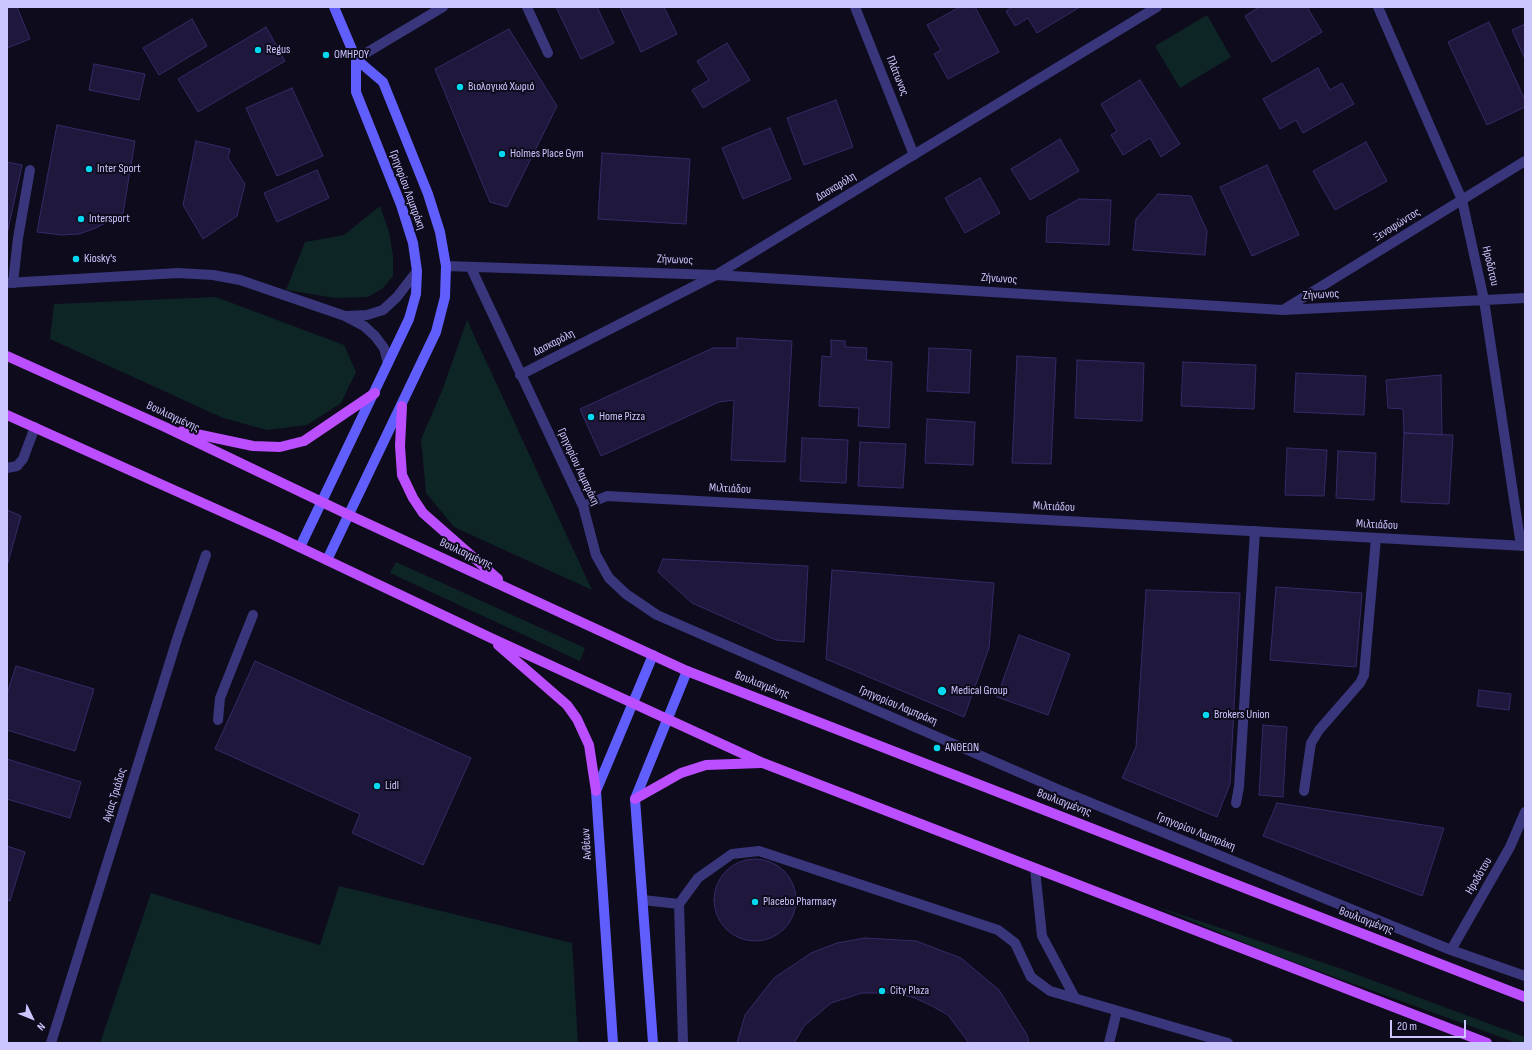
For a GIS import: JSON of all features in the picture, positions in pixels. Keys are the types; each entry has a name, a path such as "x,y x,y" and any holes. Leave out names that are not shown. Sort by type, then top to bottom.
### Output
{"main road":[{"name":"Γρηγορίου Λαμπράκη","path":"300,547 409,319 416,294 417,271 413,243 401,205 356,92 356,59 334,7"},
{"name":"Γρηγορίου Λαμπράκη","path":"327,560 402,406 436,332 445,297 446,266 440,232 428,194 383,82 356,59"},
{"name":"Βουλιαγμένης","path":"7,356 165,427 349,515 688,671 1525,997"},
{"path":"165,427 253,446 280,447 304,441 374,392"},
{"path":"402,406 400,446 402,475 412,498 423,513 507,587"},
{"path":"7,414 300,547 491,638 763,763 1487,1043"},
{"path":"491,638 567,705 577,719 590,745 596,791"},
{"name":"Ανθέων","path":"613,1043 596,791 653,655"},
{"path":"653,1043 635,799 688,671"},
{"path":"635,799 681,773 706,765 763,763"}],"street":[{"path":"356,59 443,7"},
{"path":"527,7 548,53"},
{"name":"Πλάτωνος","path":"855,7 914,155"},
{"name":"Δασκαρόλη","path":"520,375 716,275 1157,7"},
{"name":"Ηροδότου","path":"1378,7 1462,200 1484,300 1523,546"},
{"name":"Ξενοφώντος","path":"1283,310 1525,161"},
{"path":"30,170 10,283 178,273 213,275 240,280 345,316 364,326 376,336 384,348 388,363"},
{"path":"446,266 471,268"},
{"name":"Ζήνωνος","path":"471,268 716,275 1283,310 1525,298"},
{"name":"Γρηγορίου Λαμπράκη","path":"471,268 520,375 583,506 596,555 609,578 626,594 657,615 1062,791 1451,950 1525,976"},
{"path":"345,316 367,315 383,310 397,296 417,271"},
{"path":"7,468 17,466 23,459 35,427"},
{"name":"Μιλτιάδου","path":"583,506 607,496 1523,546"},
{"path":"1236,804 1239,787 1256,531"},
{"path":"1304,791 1311,744 1364,675 1376,538"},
{"name":"Αγίας Τριάδος","path":"51,1043 176,644 206,555"},
{"path":"218,720 220,698 253,615"},
{"name":"Ηροδότου","path":"1451,950 1510,847 1525,812"},
{"path":"683,1043 679,904 698,878 732,854 760,851 998,930 1015,943 1031,977 1050,991 1228,1043"},
{"path":"1035,868 1042,936 1075,998"},
{"path":"643,900 679,904"},
{"path":"1109,1043 1117,1011"}],"green space":[{"path":"1207,15 1231,57 1180,88 1155,46"},
{"path":"380,206 389,232 393,256 393,276 383,288 368,297 335,298 286,290 305,242 344,235"},
{"path":"216,297 344,345 356,372 341,403 307,425 267,430 223,418 50,339 54,304"},
{"path":"467,320 592,590 454,527 426,493 421,439 442,391"},
{"path":"396,562 585,648 580,661 390,573"},
{"path":"339,886 572,943 578,1043 100,1043 151,893 320,945"},
{"path":"1155,906 1339,968 1525,1037 1525,1043 1517,1043 1274,955"}],"building":[{"path":"7,7 17,7 30,39 7,48"},
{"path":"556,7 597,7 614,43 581,59"},
{"path":"620,7 664,7 677,34 641,52"},
{"path":"960,7 975,7 999,52 948,79 934,54 941,50 927,25"},
{"path":"1013,7 1080,7 1037,33 1028,18 1015,26 1006,11"},
{"path":"1259,7 1307,7 1322,32 1272,62 1245,16"},
{"path":"192,19 207,46 159,75 143,48"},
{"path":"1489,22 1525,100 1525,107 1487,125 1448,42"},
{"path":"1525,24 1525,59 1512,30"},
{"path":"266,27 285,61 198,112 178,79"},
{"name":"Holmes Place Gym","path":"509,29 557,106 507,207 490,202 435,69"},
{"path":"727,43 750,80 703,108 692,90 709,80 697,61"},
{"path":"94,64 145,74 139,100 89,90"},
{"path":"1318,68 1330,90 1342,83 1354,104 1303,133 1296,120 1280,129 1263,99"},
{"path":"1140,80 1180,144 1161,157 1150,138 1123,155 1111,135 1117,131 1101,104"},
{"path":"292,88 323,156 277,176 246,108"},
{"path":"836,100 853,147 804,165 787,118"},
{"name":"Inter Sport","path":"57,125 135,141 123,213 96,228 79,234 62,235 37,232"},
{"path":"770,128 791,179 743,199 722,148"},
{"path":"1060,139 1079,171 1030,200 1011,169"},
{"path":"196,141 230,149 228,158 245,184 237,216 203,239 183,205"},
{"path":"1366,142 1387,181 1335,210 1313,171"},
{"path":"602,153 690,159 686,224 598,219"},
{"path":"7,162 22,165 7,234"},
{"path":"1267,165 1299,235 1252,256 1220,187"},
{"path":"317,170 329,198 277,222 264,193"},
{"path":"980,178 1000,213 965,233 945,198"},
{"path":"1158,194 1191,196 1207,231 1205,255 1133,250 1136,219"},
{"path":"1079,199 1111,200 1109,245 1046,242 1047,217"},
{"path":"737,338 792,341 785,462 731,460 734,400 719,402 601,456 580,409 713,348 737,348"},
{"path":"831,340 845,341 845,347 867,348 866,360 892,362 889,428 858,426 859,408 819,406 822,356 831,357"},
{"path":"929,348 971,350 969,393 927,391"},
{"path":"1017,356 1056,358 1051,464 1012,463"},
{"path":"1077,360 1144,363 1142,421 1075,418"},
{"path":"1183,362 1256,365 1254,409 1181,406"},
{"path":"1296,373 1366,376 1364,415 1294,412"},
{"path":"1441,375 1442,435 1404,433 1403,409 1388,408 1386,380"},
{"path":"927,419 975,422 973,465 925,463"},
{"path":"1404,433 1453,435 1449,504 1401,502"},
{"path":"802,438 848,440 846,483 800,481"},
{"path":"860,442 906,444 903,488 858,486"},
{"path":"1287,448 1327,450 1324,496 1285,495"},
{"path":"1338,451 1376,453 1374,500 1336,498"},
{"path":"7,510 21,516 7,566"},
{"path":"663,559 808,566 804,642 776,640 692,603 658,572"},
{"path":"832,570 994,583 989,648 964,717 826,659"},
{"path":"1276,587 1362,593 1356,667 1270,660"},
{"path":"1146,590 1240,593 1230,784 1217,817 1122,778 1136,747"},
{"path":"1019,635 1070,654 1048,715 997,697"},
{"name":"Lidl","path":"255,661 471,758 423,865 352,833 360,814 215,749"},
{"path":"16,666 94,689 75,751 7,730 7,694"},
{"path":"1479,690 1511,694 1509,710 1477,706"},
{"path":"1263,725 1287,727 1283,797 1259,795"},
{"path":"7,759 81,782 70,818 7,799"},
{"path":"1277,803 1444,828 1422,896 1263,836"},
{"path":"7,846 25,852 10,901 7,900"},
{"name":"Placebo Pharmacy","path":"755,859 771,862 784,871 793,884 796,900 793,916 784,929 771,938 755,941 739,938 726,929 717,916 714,900 717,884 726,871 739,862"},
{"name":"City Plaza","path":"865,938 916,941 961,958 999,990 1027,1035 1029,1043 969,1043 948,1015 915,998 896,993 862,993 831,1003 804,1026 794,1043 737,1043 745,1015 774,978 811,953 837,943"}],"place":[{"name":"Regus","path":"258,50"},
{"name":"ΟΜΗΡΟΥ","path":"326,55"},
{"name":"Βιολογικό Χωριό","path":"460,87"},
{"name":"Holmes Place Gym","path":"502,154"},
{"name":"Inter Sport","path":"89,169"},
{"name":"Intersport","path":"81,219"},
{"name":"Kiosky's","path":"76,259"},
{"name":"Home Pizza","path":"591,417"},
{"name":"Medical Group","path":"942,691"},
{"name":"Brokers Union","path":"1206,715"},
{"name":"ΑΝΘΕΩΝ","path":"937,748"},
{"name":"Lidl","path":"377,786"},
{"name":"Placebo Pharmacy","path":"755,902"},
{"name":"City Plaza","path":"882,991"}]}
